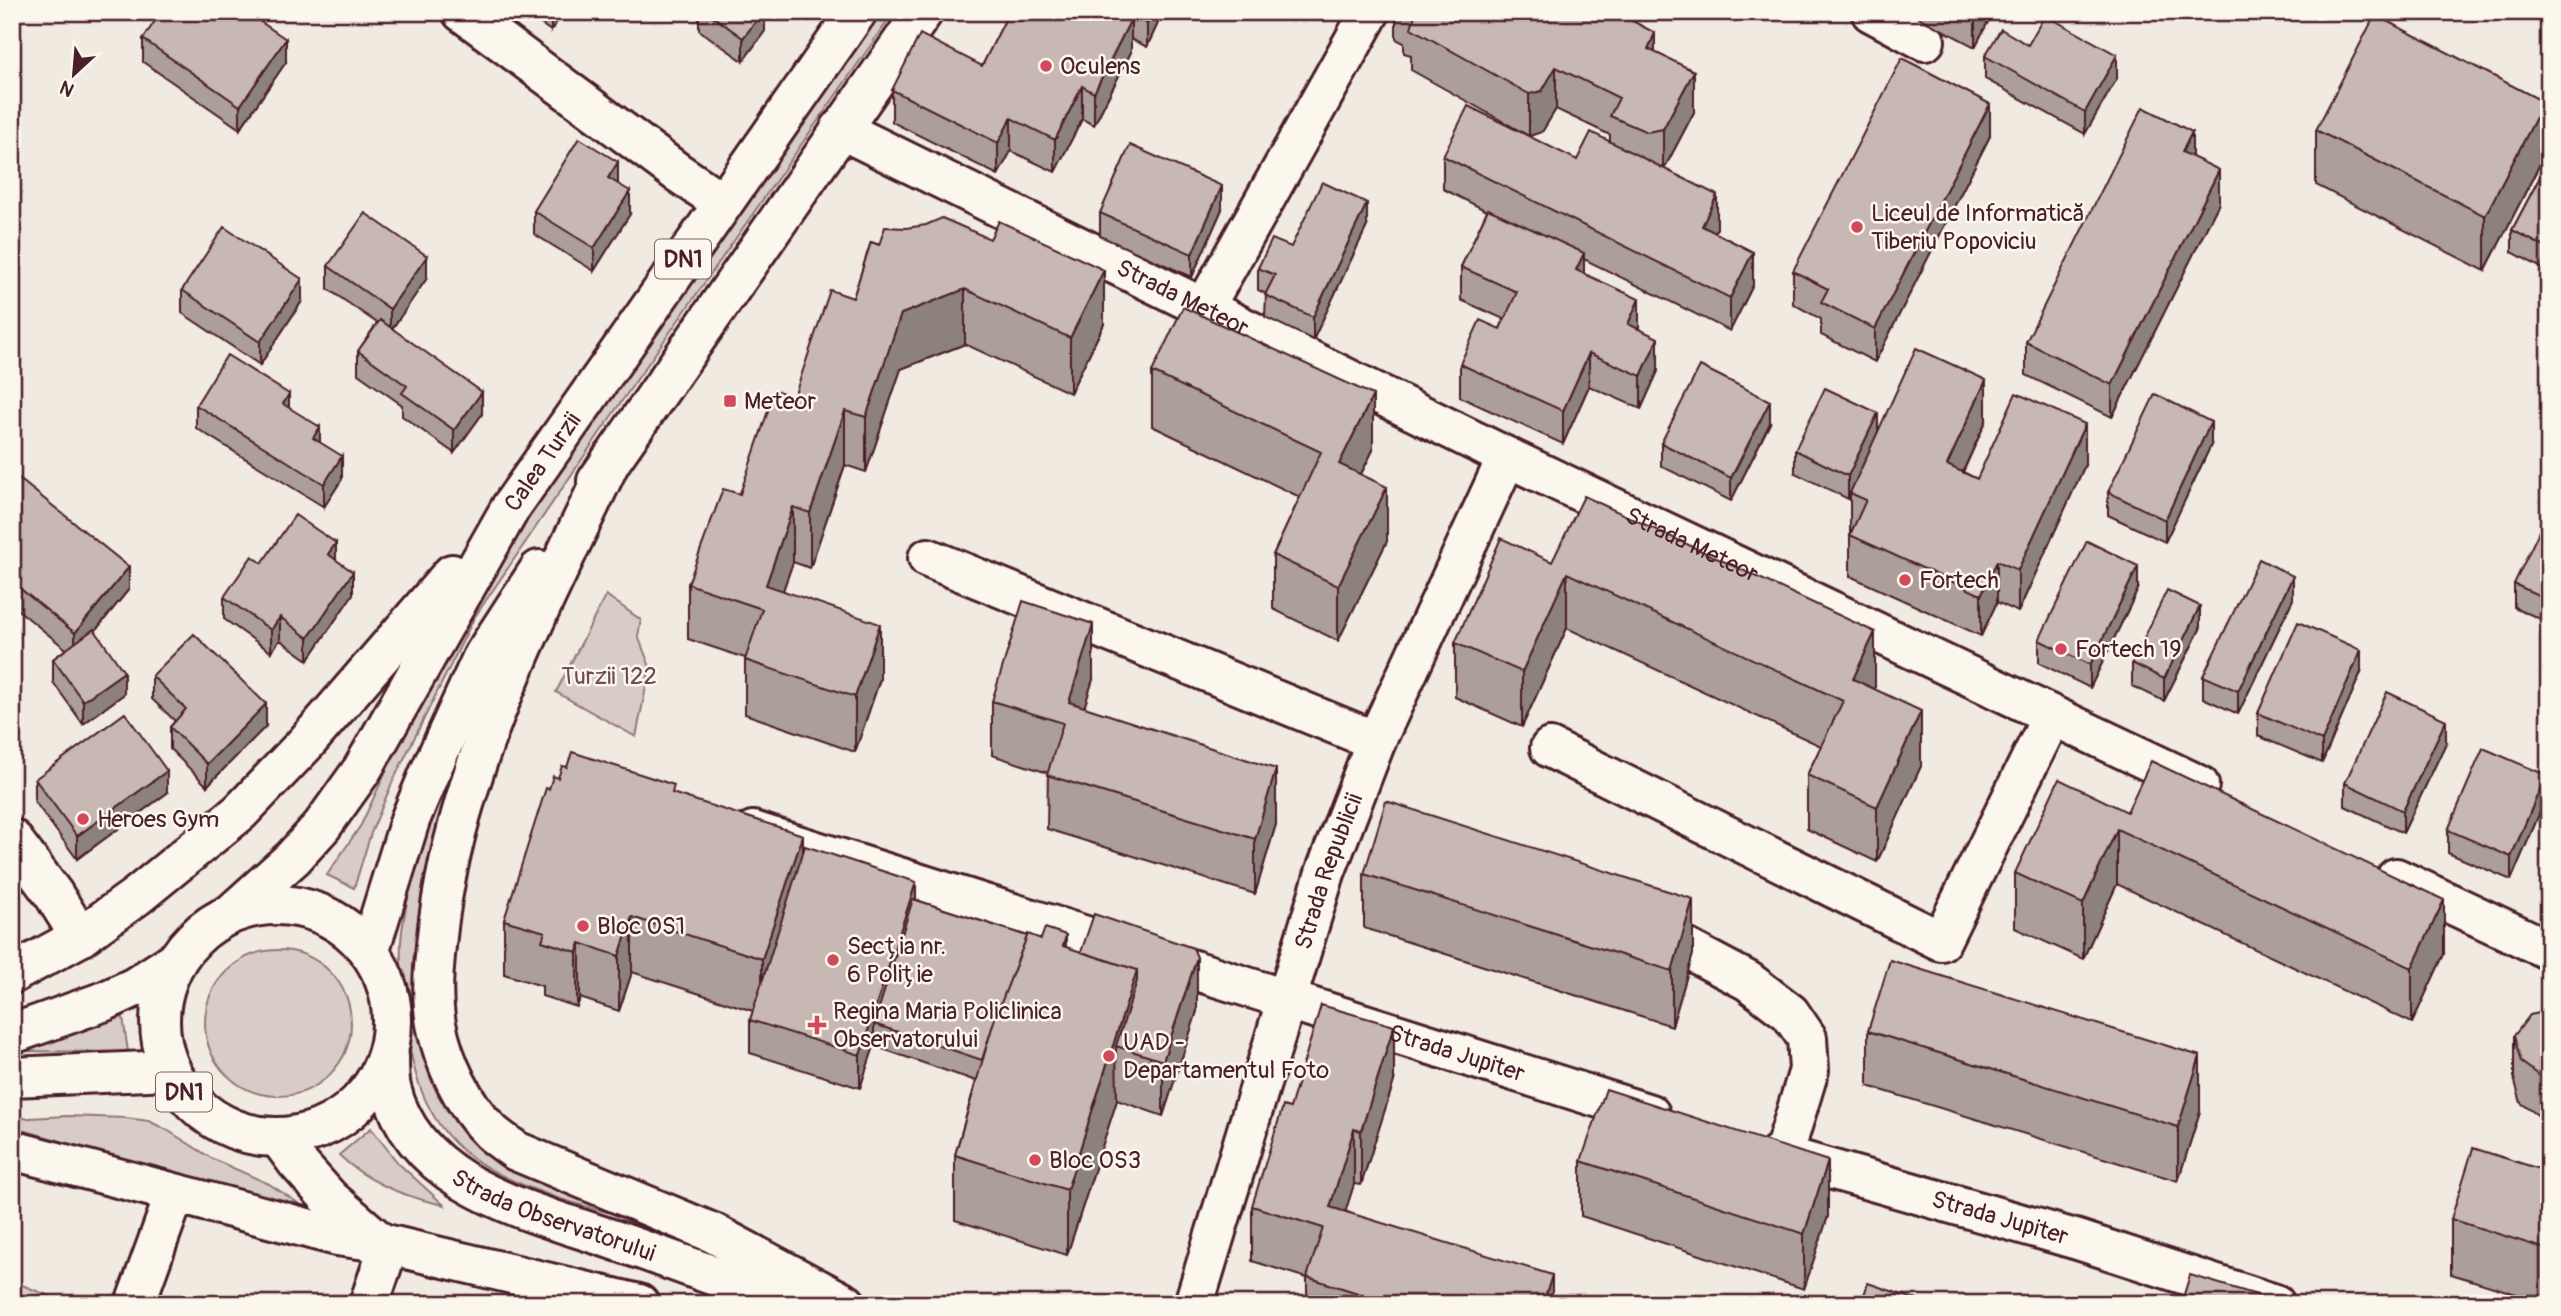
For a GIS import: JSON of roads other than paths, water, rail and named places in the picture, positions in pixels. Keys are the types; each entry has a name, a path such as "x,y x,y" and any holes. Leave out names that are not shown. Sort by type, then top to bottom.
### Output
{"main road":[{"path":"461,12 723,203"},
{"name":"Calea Turzii","path":"233,912 322,826 362,770 510,506 857,12"},
{"name":"DN1","path":"370,949 410,820 483,656 611,460 923,12"},
{"path":"1204,308 1370,12"},
{"path":"1871,12 1925,41"},
{"name":"Strada Meteor","path":"840,130 1507,457 2226,798"},
{"name":"Strada Republicii","path":"1194,1304 1325,873 1353,842 1376,741 1507,457"},
{"path":"611,460 509,682 472,773 443,891 432,989 436,1026 457,1082 471,1106 490,1130 516,1151 713,1233 846,1304"},
{"name":"DN1","path":"12,974 80,937 137,896 240,812 306,743 510,506"},
{"path":"928,558 1376,741"},
{"path":"1550,748 1941,941 2052,716"},
{"name":"Strada Jupiter","path":"718,820 1679,1123"},
{"path":"12,839 54,895 80,937"},
{"path":"2362,862 2549,950"},
{"name":"DN1","path":"12,1034 105,1001 135,987 175,961 200,932 233,912 270,904 307,908 342,924 370,949 387,982 394,1019 389,1056 373,1089 347,1115 315,1132 279,1138 246,1134 215,1121 189,1098 170,1070 160,1034 161,996 175,961"},
{"path":"1620,914 1748,981 1790,1013 1807,1038 1809,1070 1783,1156"},
{"name":"Strada Observatorului","path":"389,1056 390,1086 399,1111 412,1134 430,1155 470,1186 496,1198 789,1304"},
{"name":"DN1","path":"12,1077 170,1070"},
{"path":"279,1138 330,1199 385,1244"},
{"name":"Strada Jupiter","path":"1744,1143 2078,1240 2275,1304"},
{"path":"12,1150 337,1236 385,1244 639,1304"},
{"path":"135,1304 175,1194"},
{"path":"369,1304 385,1244"}],"place":[{"name":"Oculens","path":"1046,66"},
{"name":"Liceul de Informatică Tiberiu Popoviciu","path":"1857,227"},
{"name":"Meteor","path":"730,401"},
{"name":"Fortech","path":"1905,580"},
{"name":"Fortech 19","path":"2061,649"},
{"name":"Heroes Gym","path":"83,819"},
{"name":"Bloc OS1","path":"583,926"},
{"name":"Secția nr. 6 Poliție","path":"833,960"},
{"name":"Regina Maria Policlinica Observatorului","path":"817,1025"},
{"name":"UAD - Departamentul Foto","path":"1109,1056"},
{"name":"Bloc OS3","path":"1035,1160"}],"park label":[{"name":"Turzii 122","path":"609,676"}]}
